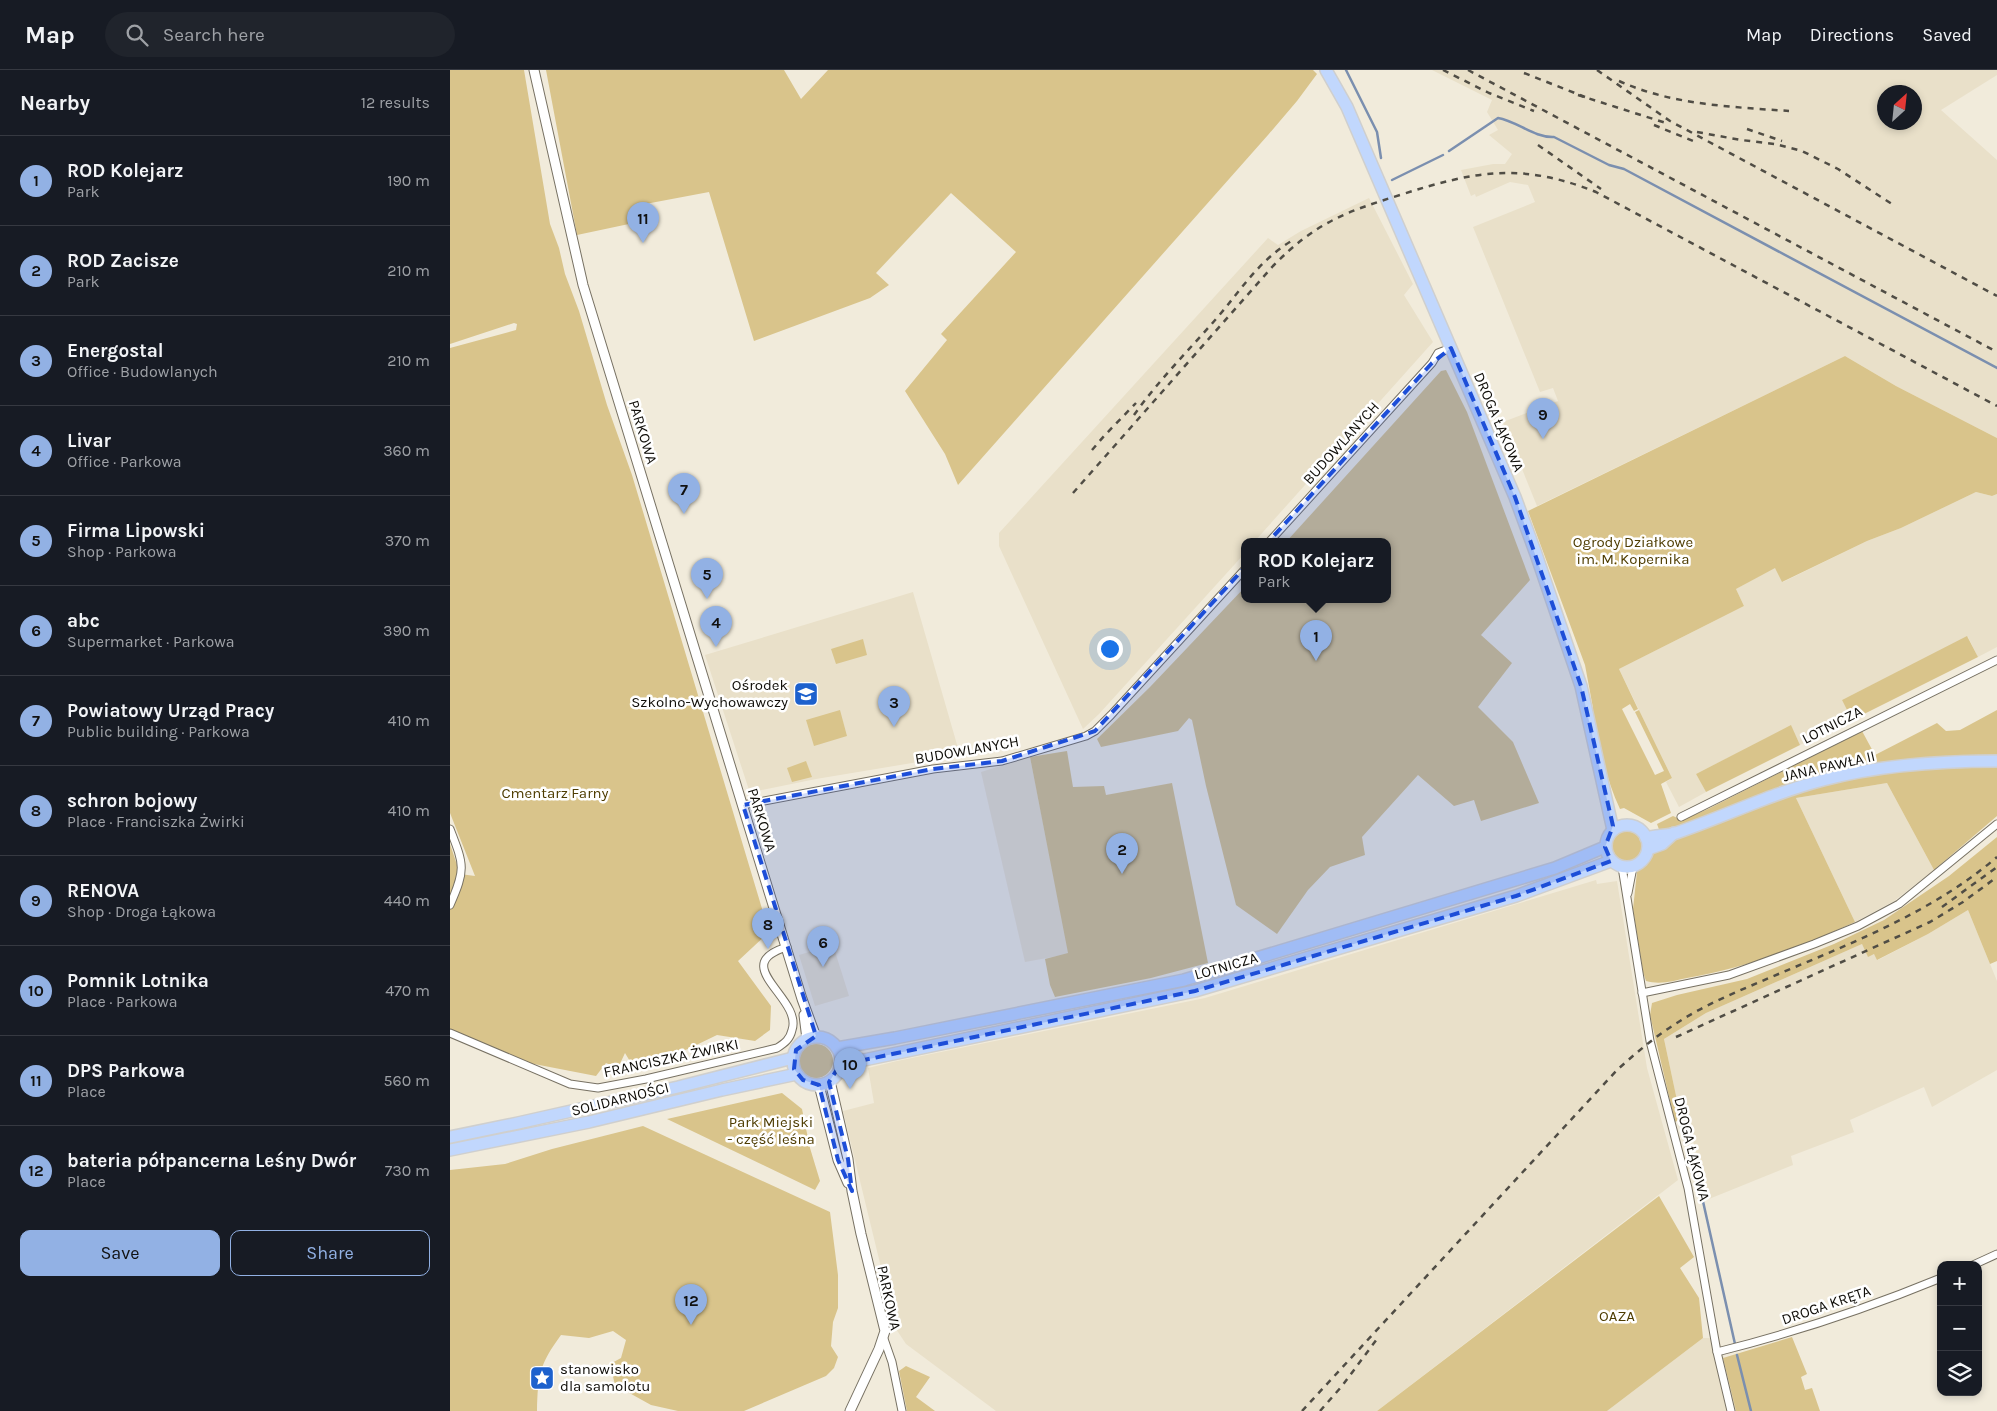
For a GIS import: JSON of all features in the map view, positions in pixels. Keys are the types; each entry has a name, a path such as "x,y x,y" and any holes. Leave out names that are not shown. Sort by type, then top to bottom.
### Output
{"main road":[{"name":"DROGA ŁĄKOWA","path":"1326,70 1347,107 1515,497 1581,686 1608,800 1619,827"},
{"name":"JANA PAWŁA II","path":"1647,843 1757,800 1824,780 1910,765 1954,761 1997,761"},
{"path":"1619,827 1635,827 1647,843 1643,860 1628,867 1611,861 1605,847 1609,834 1619,827"},
{"name":"LOTNICZA","path":"837,1048 913,1035 1184,980 1546,871 1605,847"},
{"name":"LOTNICZA","path":"840,1064 1195,991 1516,896 1611,861"},
{"path":"812,1038 828,1040 837,1048 841,1059 837,1074 824,1083 810,1084 803,1080 794,1069 793,1058 801,1044 812,1038"},
{"name":"SOLIDARNOŚCI","path":"450,1137 678,1087 793,1058"},
{"name":"SOLIDARNOŚCI","path":"450,1150 589,1122 797,1074"}],"street":[{"name":"PARKOWA","path":"534,70 583,285 743,805 812,1038"},
{"name":"BUDOWLANYCH","path":"1273,538 1432,362 1438,353 1451,348"},
{"name":"BUDOWLANYCH","path":"743,805 933,769 1002,760 1086,736 1095,731 1111,715 1241,573"},
{"name":"LOTNICZA","path":"1681,817 1997,660"},
{"path":"1642,993 1729,975 1858,926 1899,904 1997,824"},
{"path":"450,829 462,869 462,878 450,905"},
{"name":"DROGA ŁĄKOWA","path":"1627,893 1623,878 1628,867"},
{"name":"DROGA ŁĄKOWA","path":"1628,867 1627,893 1630,920 1650,1041 1688,1188 1717,1352 1731,1411"},
{"name":"FRANCISZKA ŻWIRKI","path":"450,1033 542,1074 582,1087 613,1086 778,1048 790,1037 794,1020 792,1012 771,983 763,968 764,960 768,955 786,947"},
{"name":"PARKOWA","path":"824,1083 848,1158 852,1191 865,1254 884,1322 884,1339 892,1362 902,1411"},
{"path":"1982,1261 1997,1254"},
{"name":"DROGA KRĘTA","path":"1717,1352 1768,1340 1937,1280"},
{"path":"850,1411 884,1339"}],"highlighted area":[{"path":"1451,348 1515,497 1581,686 1613,826 1605,847 1611,861 1516,896 1195,991 840,1065 829,1082 848,1159 852,1191 838,1160 819,1085 803,1080 794,1069 796,1050 816,1036 743,805 933,769 1002,761 1095,731 1432,363"}],"shaded area":[{"path":"1432,70 1997,70 1997,75 1941,110 1997,160 1997,438 1896,386 1845,356 1537,506 1503,422 1558,401 1553,388 1540,392 1473,227 1535,202 1528,185 1510,182 1476,197 1475,194 1471,196 1461,170 1493,164 1505,164 1512,154 1489,135 1498,130 1487,112 1492,100"},
{"path":"1369,198 1413,284 1404,295 1433,342 1258,538 1241,538 1241,557 1099,714 1083,729 999,546 999,533 1268,238 1278,245 1301,231"},
{"path":"1976,492 1992,496 1997,494 1997,647 1978,657 1968,637 1842,700 1852,720 1800,745 1791,726 1696,774 1706,792 1679,807 1666,782 1672,778 1619,669 1744,606 1736,589 1775,567 1783,582 1867,541 1901,528"},
{"name":"Ośrodek Szkolno-Wychowawczy","path":"913,592 960,755 816,779 752,792 749,790 705,655"},
{"path":"1030,757 1069,954 1025,962 981,772"},
{"path":"1887,783 1934,870 1894,901 1855,922 1796,798"},
{"path":"1596,880 1597,884 1617,881 1647,1068 1678,1180 1377,1411 996,1411 906,1344 896,1329 843,1111 874,1103 868,1068 1205,998"},
{"path":"1968,910 1997,981 1997,1070 1932,1107 1924,1087 1850,1120 1854,1132 1791,1156 1793,1165 1709,1199 1687,1118 1681,1119 1664,1039 1706,1013 1862,944 1868,956 1874,954 1878,960 1928,934"},
{"path":"833,945 849,996 815,1006 799,955"},
{"path":"1703,1338 1719,1338 1736,1411 1607,1411"}],"green space":[{"name":"Cmentarz Farny","path":"450,70 524,70 550,224 559,248 565,274 579,311 607,405 632,475 769,932 738,961 771,1006 770,1030 755,1041 717,1035 688,1049 634,1068 625,1053 618,1068 606,1063 596,1076 529,1063 450,1029 450,844 460,874 475,876 450,813 450,348 516,330 517,324 514,323 450,344"},
{"path":"546,70 784,70 801,99 828,70 1313,70 1317,74 1268,135 958,485 945,454 905,391 947,340 941,334 1016,252 951,193 876,273 889,285 870,298 754,341 709,192 640,205 643,221 577,235"},
{"name":"Ogrody Działkowe im. M. Kopernika","path":"1845,356 1896,386 1997,438 1997,494 1992,496 1976,492 1782,582 1775,568 1736,589 1744,606 1619,669 1638,709 1634,711 1630,704 1622,709 1655,775 1664,771 1635,712 1639,710 1672,778 1661,784 1671,813 1651,823 1624,808 1620,809 1606,772 1591,709 1593,708 1585,665 1528,511"},
{"path":"1446,370 1467,412 1530,580 1481,635 1512,663 1478,707 1513,742 1539,803 1481,821 1474,800 1454,806 1418,775 1362,837 1365,855 1330,867 1308,890 1277,934 1236,905 1206,786 1192,720 1189,718 1178,731 1101,747 1097,739 1150,687 1241,591 1241,603 1391,603 1391,538 1290,538 1441,371"},
{"path":"1967,636 1978,657 1852,720 1842,700"},
{"path":"863,639 867,655 836,664 831,649"},
{"path":"840,710 847,736 814,746 806,720"},
{"path":"1997,710 1997,816 1934,870 1887,783 1796,798 1855,922 1794,948 1731,969 1666,982 1646,981 1633,909 1637,872 1653,854 1665,846 1657,824 1673,816 1682,820 1708,809 1862,731 1875,755 1937,723 1946,731 1960,730"},
{"path":"1791,725 1800,745 1706,792 1696,774"},
{"path":"1067,751 1073,787 1104,786 1106,795 1172,783 1208,963 1151,978 1055,997 1050,985 1045,959 1068,953 1030,757"},
{"path":"806,761 812,777 792,782 787,768"},
{"path":"1627,829 1639,834 1644,846 1639,858 1627,863 1615,858 1610,846 1615,834"},
{"path":"1997,837 1997,961 1990,964 1968,910 1928,934 1877,960 1874,954 1868,957 1862,944 1706,1013 1664,1039 1681,1119 1675,1122 1650,1015 1652,1003 1677,995 1747,979 1834,944 1884,920 1949,876"},
{"path":"816,1044 823,1045 828,1049 832,1054 832,1068 828,1073 823,1077 816,1078 809,1077 804,1073 800,1068 799,1061 800,1054 804,1049 809,1045"},
{"name":"Park Miejski - część leśna","path":"782,1093 802,1109 810,1148 820,1181 815,1190 667,1119"},
{"name":"Park Miejski - część leśna","path":"643,1126 830,1212 838,1275 838,1308 833,1322 831,1346 838,1357 834,1368 826,1376 744,1411 678,1411 651,1405 615,1385 610,1364 621,1358 626,1340 613,1331 589,1338 561,1335 548,1354 541,1371 537,1411 450,1411 450,1170 505,1164 552,1149"},
{"name":"OAZA","path":"1659,1196 1694,1257 1680,1268 1699,1298 1703,1338 1607,1411 1377,1411"},
{"path":"1792,1337 1807,1374 1801,1377 1805,1390 1812,1388 1820,1411 1736,1411 1723,1358"},
{"path":"906,1366 930,1377 916,1397 935,1411 907,1411 899,1371"}],"waterway":[{"path":"1346,70 1377,132 1381,158"},
{"path":"1449,151 1498,118 1512,122 1539,135 1554,137 1609,165 1624,169 1997,368"},
{"path":"1392,180 1443,155"},
{"path":"1702,1197 1735,1344"},
{"path":"1737,1355 1751,1411"}],"railway":[{"path":"1443,70 1489,93 1534,111"},
{"path":"1468,70 1997,352"},
{"path":"1597,70 1670,121 1997,296"},
{"path":"1524,73 1585,97"},
{"path":"1619,81 1660,95 1703,104 1789,111"},
{"path":"1578,95 1666,123"},
{"path":"1654,125 1698,143"},
{"path":"1747,129 1782,141"},
{"path":"1697,132 1775,144 1802,151 1838,169 1895,206"},
{"path":"1538,145 1601,189"},
{"path":"1073,493 1273,266 1303,239 1332,221 1380,201 1452,180 1498,173 1544,176 1596,192 1997,406"},
{"path":"1134,415 1163,378 1260,266 1293,240"},
{"path":"1092,450 1136,403"},
{"path":"1302,1411 1617,1070 1647,1044 1680,1021 1713,1003 1859,940 1917,911 1971,877 1997,857"},
{"path":"1942,907 1997,867"},
{"path":"1676,1037 1930,922 1963,902 1997,877"},
{"path":"1320,1411 1342,1386 1377,1339"}],"place":[{"name":"DPS Parkowa","path":"643,243"},
{"name":"RENOVA","path":"1543,439"},
{"name":"Powiatowy Urząd Pracy","path":"684,514"},
{"name":"Firma Lipowski","path":"707,599"},
{"name":"Livar","path":"716,647"},
{"name":"ROD Kolejarz","path":"1316,661"},
{"name":"Ośrodek Szkolno-Wychowawczy","path":"806,694"},
{"name":"Energostal","path":"894,727"},
{"name":"ROD Zacisze","path":"1122,874"},
{"name":"schron bojowy","path":"768,949"},
{"name":"abc","path":"823,967"},
{"name":"Pomnik Lotnika","path":"850,1089"},
{"name":"bateria półpancerna Leśny Dwór","path":"691,1325"},
{"name":"stanowisko dla samolotu","path":"542,1378"}]}
